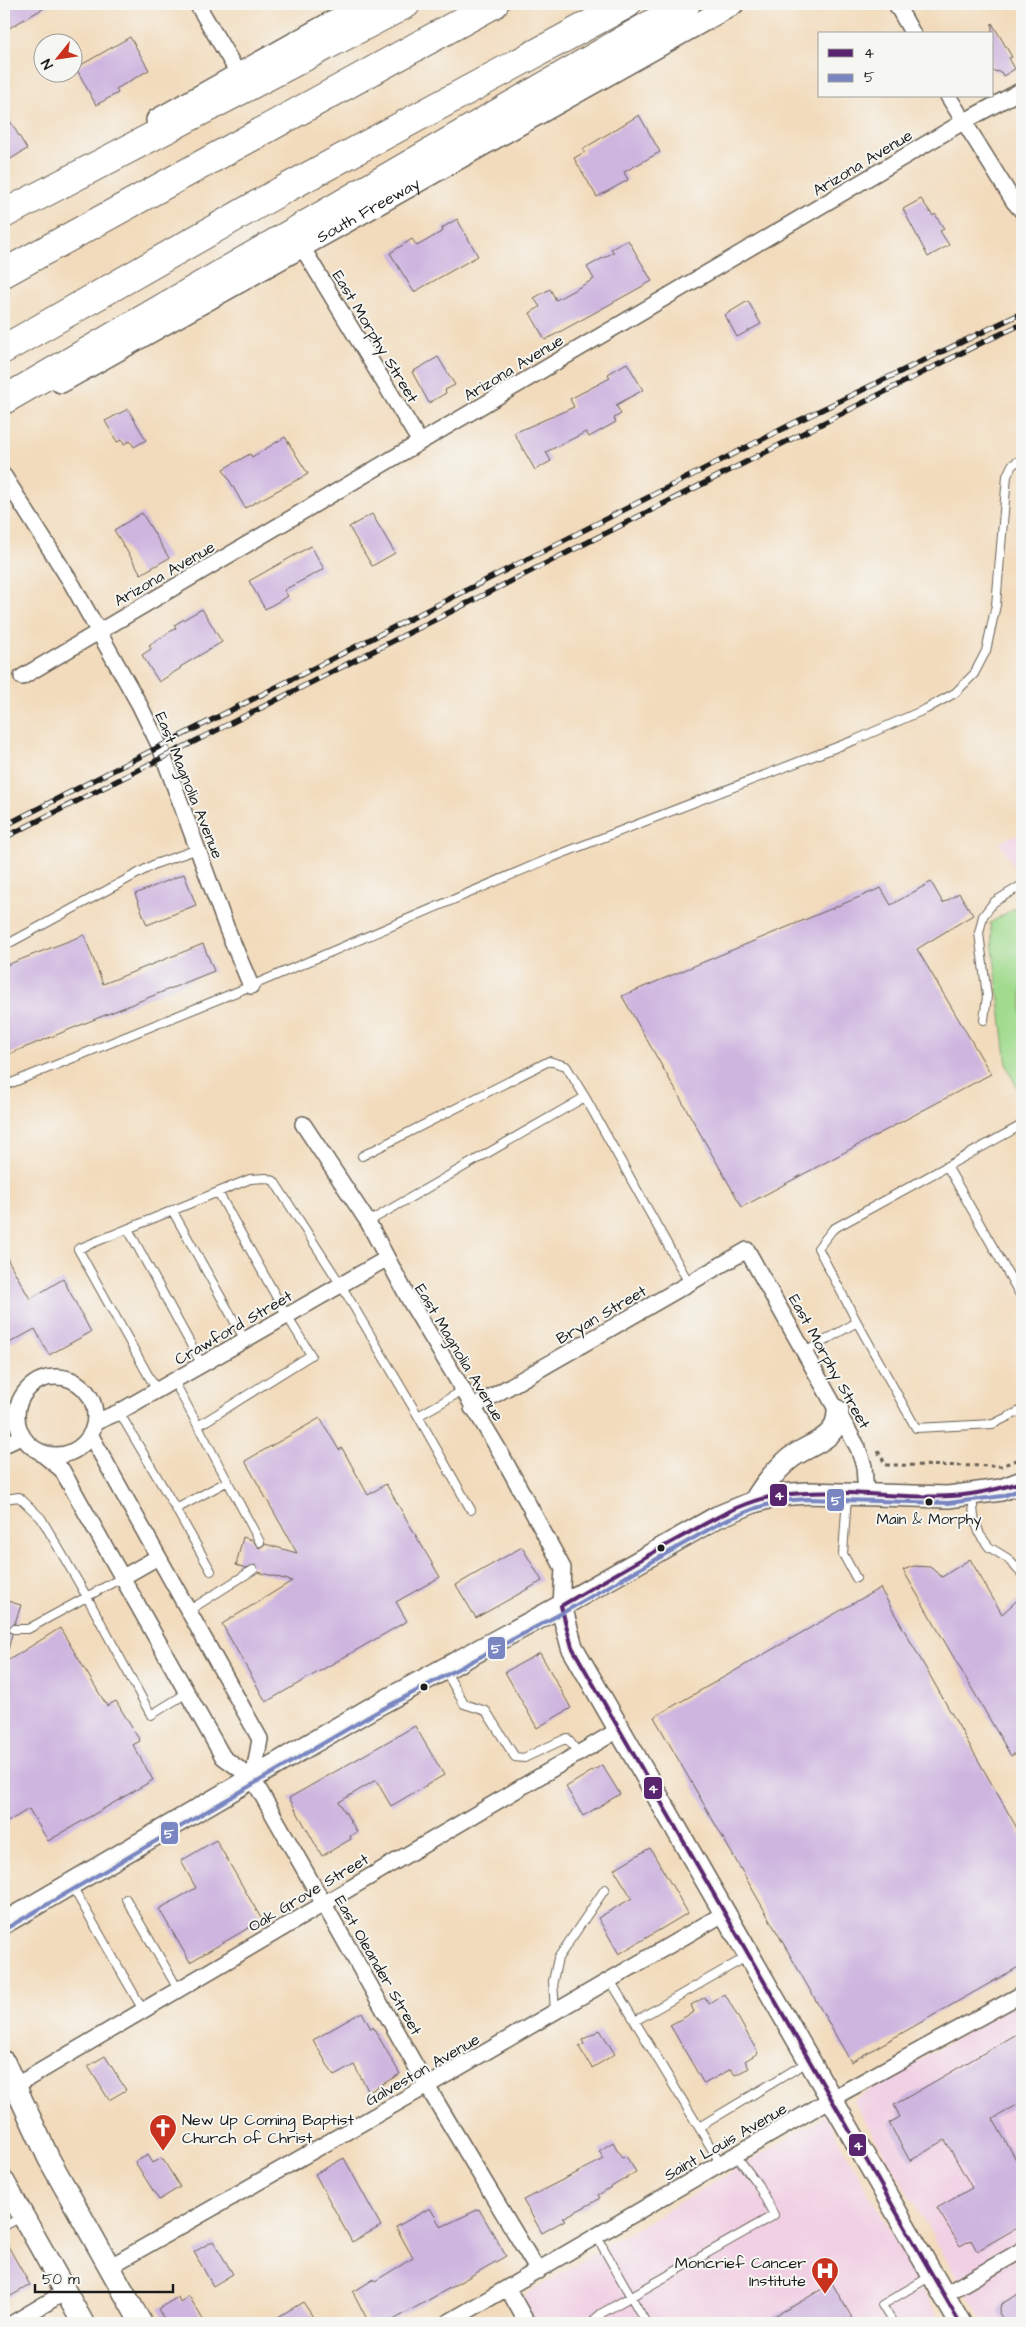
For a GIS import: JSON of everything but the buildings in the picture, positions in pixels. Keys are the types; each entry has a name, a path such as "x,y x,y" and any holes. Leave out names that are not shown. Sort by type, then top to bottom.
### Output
{"highway":[{"path":"4,214 406,4"},
{"path":"4,273 494,4"},
{"path":"4,349 281,191 627,4"},
{"path":"4,400 686,4"}],"street":[{"path":"198,4 238,73"},
{"path":"4,209 238,73 364,4"},
{"name":"South Freeway","path":"4,414 733,4"},
{"path":"896,4 912,32"},
{"name":"Arizona Avenue","path":"22,677 963,122 1022,90"},
{"path":"949,98 1014,202 1022,211"},
{"name":"East Morphy Street","path":"302,247 420,442"},
{"name":"East Magnolia Avenue","path":"4,476 72,584 97,632 139,704 160,748 227,929 251,986"},
{"name":"East Magnolia Avenue","path":"303,1124 368,1222 386,1259 472,1408 499,1450 563,1568 561,1606"},
{"name":"East Morphy Street","path":"747,1250 858,1448 864,1466 856,1494"},
{"name":"Bryan Street","path":"472,1408 747,1250"},
{"name":"Crawford Street","path":"93,1429 119,1412 386,1259"},
{"path":"93,1429 70,1454 42,1454 21,1436 15,1412 26,1388 48,1376 73,1380 91,1397 93,1429 158,1557 260,1740 253,1779"},
{"path":"754,1502 768,1479 790,1458 826,1437 834,1430 838,1420 838,1411"},
{"path":"4,1446 21,1436"},
{"name":"East Oleander Street","path":"42,1454 62,1470 223,1756 253,1779 427,2086 538,2271"},
{"path":"4,1923 372,1708 561,1606 717,1518 754,1502 780,1495 856,1494 948,1497 1001,1490 1022,1482"},
{"path":"123,1577 158,1557"},
{"path":"561,1606 572,1647 960,2323"},
{"name":"Oak Grove Street","path":"15,2086 620,1729"},
{"name":"Galveston Avenue","path":"109,2268 725,1913"},
{"name":"Saint Louis Avenue","path":"447,2323 831,2099 1022,1994"},
{"path":"4,2062 49,2159 141,2323"},
{"path":"4,2182 82,2323"},
{"path":"944,2295 1022,2250"},
{"path":"508,2289 527,2323"},
{"path":"17,2322 65,2292"}],"lane":[{"path":"4,1086 251,986 554,857 855,740 926,709 956,693 974,674 986,651 996,605 1007,476 1012,465 1022,459"},
{"path":"4,946 155,864 198,849"},
{"path":"984,1020 987,996 979,933 983,916 994,902 1022,885"},
{"path":"362,1156 549,1061 566,1066 689,1283"},
{"path":"368,1222 585,1097"},
{"path":"1022,1125 833,1229 818,1248 916,1428 993,1424 1022,1410"},
{"path":"947,1166 1022,1298"},
{"path":"157,1390 78,1249 250,1179 266,1178 274,1181 418,1416 471,1510"},
{"path":"198,1426 311,1355 287,1316 218,1192"},
{"path":"172,1210 245,1340"},
{"path":"128,1229 202,1365"},
{"path":"805,1352 857,1322"},
{"path":"174,1381 260,1542"},
{"path":"418,1416 462,1391"},
{"path":"119,1412 211,1571"},
{"path":"176,1510 228,1481"},
{"path":"856,1494 843,1554 856,1578"},
{"path":"972,1495 974,1517 980,1535 989,1547 1007,1558 1022,1574"},
{"path":"4,1499 19,1497 41,1518 87,1597 151,1715 187,1693"},
{"path":"188,1611 252,1570"},
{"path":"14,1629 28,1629 123,1577"},
{"path":"444,1669 464,1704 486,1710 515,1757 524,1758 567,1738 578,1754"},
{"path":"71,1884 143,2010"},
{"path":"555,2012 553,1981 558,1958 605,1889"},
{"path":"126,1900 178,1989"},
{"path":"635,2021 749,1955"},
{"path":"610,1980 721,2164"},
{"path":"699,2126 810,2061"},
{"path":"595,2323 595,2319 602,2313 774,2215 758,2186 736,2155"},
{"path":"4,2226 23,2216"},
{"path":"597,2236 646,2323"},
{"path":"893,2323 882,2305 932,2275"}],"path":[{"path":"876,1448 886,1465 1001,1466 1022,1458"}],"shaded area":[{"path":"1022,833 1022,882 999,842"},
{"path":"1022,1999 1022,2323 984,2323 853,2100"},
{"path":"825,2116 942,2323 535,2323 520,2298"}],"green space":[{"path":"1022,904 1022,1089 1018,1090 1007,1066 990,923"}],"railway":[{"path":"4,826 798,421 1022,313"},
{"path":"4,838 977,345 1022,324"}],"transit line":[{"name":"4","path":"561,1606 711,1520 757,1500 781,1495 826,1492 917,1496 963,1495 1022,1482"},
{"name":"5","path":"7,1928 375,1713 564,1612 720,1523 756,1508 780,1501 807,1499 948,1503 1003,1496 1022,1489"},
{"name":"4","path":"561,1606 572,1647 960,2323"}],"place":[{"name":"Main & Morphy","path":"929,1502"},
{"name":"New Up Coming Baptist Church of Christ","path":"163,2152"},
{"name":"Moncrief Cancer Institute","path":"825,2295"}]}
